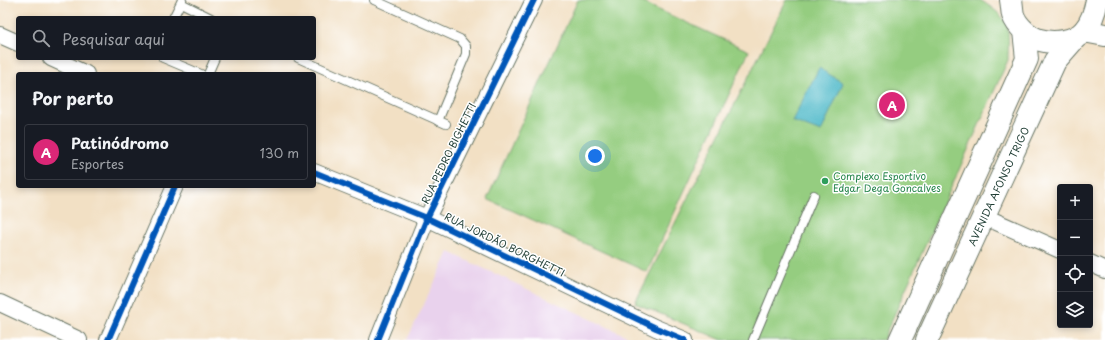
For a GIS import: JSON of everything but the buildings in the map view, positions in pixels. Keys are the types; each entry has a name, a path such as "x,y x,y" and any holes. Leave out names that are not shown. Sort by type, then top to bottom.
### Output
{"main road":[{"path":"1011,0 1013,16 1024,31 1040,40 1061,42 1080,34 1105,35"},
{"path":"1098,0 1105,5"},
{"name":"AVENIDA AFONSO TRIGO","path":"927,340 1055,61 1080,34 1095,13 1098,0"},
{"path":"900,340 1027,59 1024,31"}],"street":[{"name":"RUA PEDRO BIGHETTI","path":"378,340 427,218 534,0"},
{"path":"0,35 16,42"},
{"path":"55,60 82,72"},
{"name":"RUA JORDÃO BORGHETTI","path":"316,173 427,218 653,334 685,340"},
{"path":"108,340 174,188"},
{"path":"984,216 1057,249"},
{"path":"1093,264 1105,270"},
{"path":"0,303 79,340"}],"lane":[{"path":"302,60 442,122 466,54 466,46 460,39 374,0"},
{"path":"174,16 182,1 208,16"},
{"path":"168,60 196,72"},
{"path":"209,72 214,60"},
{"path":"753,340 814,195"}],"shaded area":[{"path":"449,252 631,338 630,340 407,340"}],"green space":[{"path":"578,0 637,0 749,51 647,272 487,199"},
{"name":"Complexo Esportivo Edgar Dega Goncalves","path":"787,0 980,0 998,13 1006,23 1008,36 1008,60 883,340 722,340 635,303"}],"water":[{"path":"819,68 843,83 821,132 792,121"}],"cycle path":[{"path":"378,340 427,218 534,0"},
{"path":"316,173 427,218 656,328 685,340"},
{"path":"108,340 174,188"}],"place":[{"name":"Patinódromo","path":"892,105"},
{"name":"Complexo Esportivo Edgar Dega Goncalves","path":"825,181"}]}
